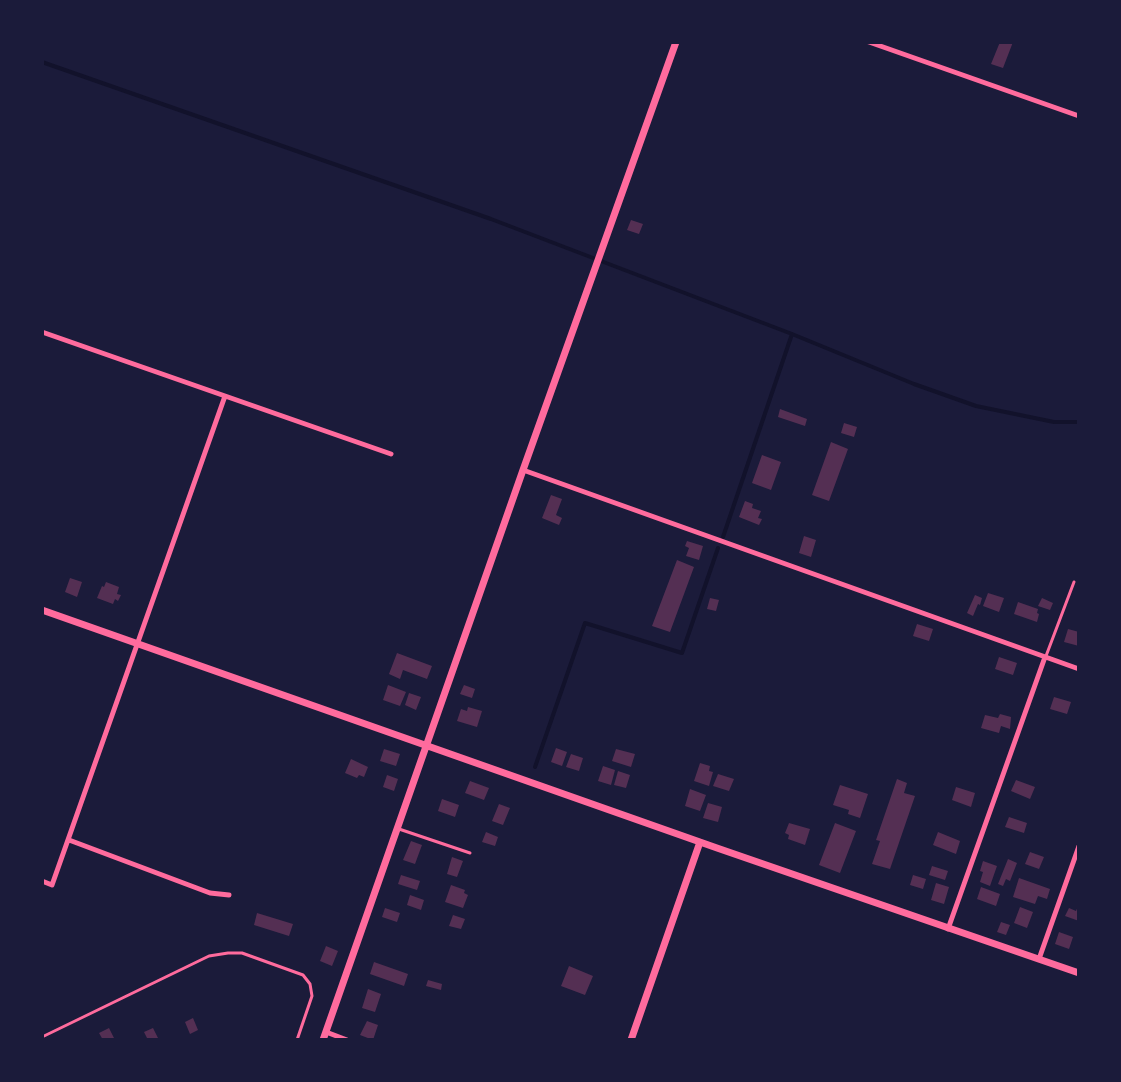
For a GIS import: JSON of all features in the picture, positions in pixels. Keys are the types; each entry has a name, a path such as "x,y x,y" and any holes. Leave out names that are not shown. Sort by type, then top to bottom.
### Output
{"street":[{"path":"347,1040 325,1036 676,42"},
{"path":"869,42 1079,116"},
{"path":"42,332 391,454"},
{"path":"42,881 52,885 69,840 225,396"},
{"path":"523,470 1079,669"},
{"path":"42,610 1079,973"},
{"path":"948,929 1045,657"},
{"path":"69,840 210,893 229,896"},
{"path":"631,1040 700,842"},
{"path":"1039,959 1079,846"}],"lane":[{"path":"1045,657 1074,582"},
{"path":"397,828 470,853"},
{"path":"42,1037 209,956 242,953 303,975 310,984 312,996 297,1040"}],"building":[{"path":"1000,42 1013,42 1003,68 991,64"},
{"path":"631,220 643,224 639,234 627,230"},
{"path":"780,409 807,419 805,426 778,417"},
{"path":"844,423 857,427 854,437 841,433"},
{"path":"831,442 848,449 829,501 812,495"},
{"path":"762,455 781,462 771,490 752,483"},
{"path":"551,495 562,499 556,515 562,518 559,525 542,518"},
{"path":"745,501 753,504 752,508 761,511 758,518 762,519 759,525 739,517"},
{"path":"804,536 816,540 811,557 799,553"},
{"path":"687,541 703,546 699,560 686,556 689,548 685,546"},
{"path":"677,560 694,567 670,632 652,626"},
{"path":"70,578 82,582 77,597 65,592"},
{"path":"106,582 119,587 117,594 121,595 118,601 115,599 113,604 97,598"},
{"path":"988,593 1004,598 999,612 983,606"},
{"path":"975,595 982,598 973,616 967,613"},
{"path":"710,598 719,600 716,611 707,609"},
{"path":"1042,598 1053,603 1050,610 1038,606"},
{"path":"1018,602 1038,609 1037,622 1014,614"},
{"path":"917,624 933,629 929,641 913,636"},
{"path":"1068,629 1079,632 1079,646 1064,642"},
{"path":"397,653 432,666 427,679 403,670 400,679 389,674"},
{"path":"999,657 1017,663 1013,675 995,669"},
{"path":"388,685 406,692 400,706 383,700"},
{"path":"464,685 475,689 472,698 460,694"},
{"path":"409,693 421,697 416,710 405,705"},
{"path":"1054,697 1071,702 1067,714 1050,709"},
{"path":"468,707 482,711 477,727 457,721 461,709 467,711"},
{"path":"1000,714 1011,717 1010,729 1001,726 999,733 981,728 985,715 998,718"},
{"path":"556,748 567,752 562,766 551,762"},
{"path":"384,749 400,754 396,766 380,761"},
{"path":"616,749 635,754 631,767 612,761"},
{"path":"571,754 583,758 579,771 566,767"},
{"path":"351,759 368,767 364,777 359,775 357,778 345,773"},
{"path":"700,763 710,766 709,771 713,772 709,786 694,781"},
{"path":"603,766 615,770 611,785 598,781"},
{"path":"618,771 630,775 626,788 614,785"},
{"path":"718,774 734,779 729,791 713,786"},
{"path":"387,775 398,779 394,791 383,787"},
{"path":"897,779 907,783 904,793 915,796 890,869 872,864 880,841 876,840"},
{"path":"1016,780 1035,787 1030,799 1011,791"},
{"path":"470,781 489,788 484,800 465,793"},
{"path":"840,785 868,794 860,818 848,814 849,810 833,805"},
{"path":"956,787 975,793 971,807 952,800"},
{"path":"690,789 706,795 700,811 685,806"},
{"path":"442,799 459,805 455,817 438,811"},
{"path":"708,803 722,807 718,822 703,818"},
{"path":"499,804 510,808 503,825 492,821"},
{"path":"1009,817 1027,823 1024,833 1005,827"},
{"path":"789,823 810,829 805,845 788,839 789,835 785,833"},
{"path":"835,823 856,831 840,873 819,865"},
{"path":"486,832 498,837 495,846 482,842"},
{"path":"938,832 960,841 956,854 933,845"},
{"path":"411,841 422,845 415,864 403,860"},
{"path":"1030,852 1044,857 1039,869 1025,864"},
{"path":"452,857 463,861 457,877 447,874"},
{"path":"1008,859 1017,863 1010,881 1006,879 1003,886 998,884"},
{"path":"983,861 997,866 990,886 980,882"},
{"path":"932,866 948,871 945,880 929,875"},
{"path":"401,875 420,881 417,890 398,884"},
{"path":"913,875 926,879 923,889 910,885"},
{"path":"1019,878 1050,889 1047,899 1038,896 1035,904 1013,897"},
{"path":"936,883 949,887 944,904 931,900"},
{"path":"451,885 465,890 464,893 468,895 463,908 445,902"},
{"path":"981,887 1000,894 996,906 977,899"},
{"path":"410,895 424,900 421,910 407,905"},
{"path":"1079,904 1079,921 1065,916 1069,908 1076,911"},
{"path":"1020,907 1033,912 1027,928 1014,923"},
{"path":"385,908 400,913 397,922 382,917"},
{"path":"257,913 293,924 289,936 254,925"},
{"path":"453,915 465,919 461,929 449,926"},
{"path":"1001,922 1010,925 1006,935 997,932"},
{"path":"1059,932 1073,937 1069,949 1055,944"},
{"path":"326,946 338,951 332,966 320,961"},
{"path":"374,962 408,974 404,986 370,974"},
{"path":"569,966 593,976 585,995 561,986"},
{"path":"428,980 442,984 441,990 426,986"},
{"path":"368,989 381,994 375,1012 362,1008"},
{"path":"193,1018 198,1030 190,1034 185,1022"},
{"path":"367,1021 378,1025 373,1040 360,1035"},
{"path":"109,1028 115,1040 103,1040 99,1033"},
{"path":"153,1028 159,1040 148,1040 144,1032"}],"waterway":[{"path":"42,62 491,219 976,406 1054,422 1079,422"},
{"path":"723,537 792,334"},
{"path":"535,767 585,623 682,653 718,548"}]}
